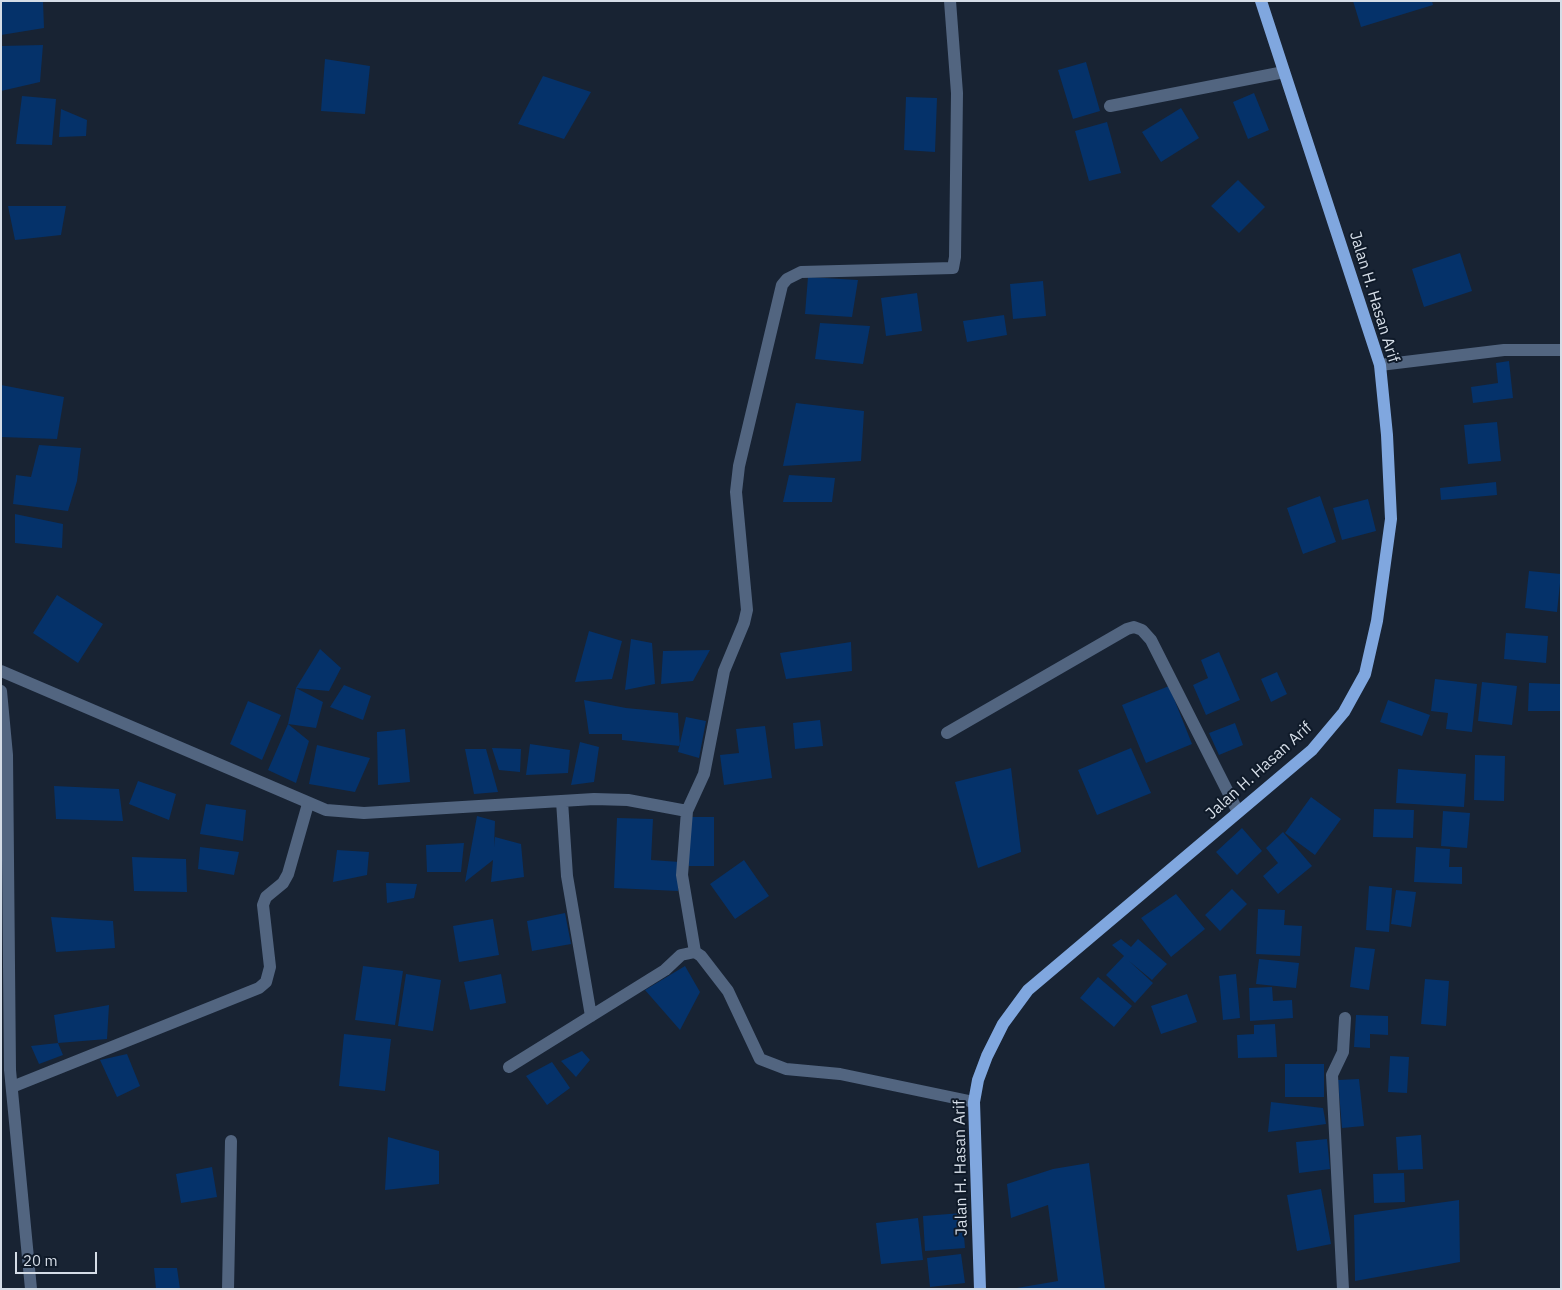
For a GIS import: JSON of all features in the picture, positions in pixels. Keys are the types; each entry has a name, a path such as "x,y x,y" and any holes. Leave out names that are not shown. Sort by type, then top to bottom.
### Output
{"main road":[{"name":"Jalan H. Hasan Arif","path":"980,1289 974,1102 978,1080 1003,1024 1028,990 1312,750 1344,712 1365,674 1377,621 1391,519 1387,436 1380,365 1261,1"}],"street":[{"path":"695,952 682,875 687,811 704,774 724,671 744,624 747,610 736,492 739,466 782,285 787,279 801,272 953,268 955,257 957,92 950,1"},
{"path":"1110,106 1284,72"},
{"path":"1380,365 1504,350 1561,350"},
{"path":"947,733 1127,629 1134,627 1142,630 1151,640 1238,812"},
{"path":"1,671 308,804 333,812 364,813 562,801 628,800 687,811"},
{"path":"1,691 7,755 12,1087 31,1289"},
{"path":"562,801 567,876 591,1016"},
{"path":"12,1087 249,992 266,982 270,968 263,905 266,897 282,883 288,874 308,804"},
{"path":"509,1067 665,970 681,955 695,952 701,956 728,991 760,1059 786,1070 840,1074 974,1102"},
{"path":"1343,1289 1332,1075 1343,1052 1345,1018"},
{"path":"228,1289 231,1141"}],"building":[{"path":"1,1 43,1 44,28 1,35"},
{"path":"1353,1 1432,1 1433,5 1361,27"},
{"path":"43,45 40,82 1,91 1,46"},
{"path":"325,59 370,66 365,114 321,111"},
{"path":"1086,62 1100,111 1073,119 1058,70"},
{"path":"543,76 591,92 564,139 518,124"},
{"path":"1254,93 1269,130 1248,139 1233,102"},
{"path":"22,96 56,99 52,145 16,144"},
{"path":"906,97 937,98 935,152 904,150"},
{"path":"1181,108 1199,138 1161,162 1142,132"},
{"path":"61,109 87,120 86,136 59,137"},
{"path":"1107,122 1121,173 1089,181 1075,131"},
{"path":"1238,180 1265,207 1239,233 1211,206"},
{"path":"8,206 66,206 61,235 15,240"},
{"path":"1460,253 1472,291 1424,307 1412,269"},
{"path":"808,277 858,280 852,317 805,314"},
{"path":"1043,281 1046,316 1013,319 1010,284"},
{"path":"917,293 922,331 886,336 881,298"},
{"path":"1004,315 1007,335 967,342 963,321"},
{"path":"820,323 870,326 863,364 815,359"},
{"path":"1509,361 1513,398 1473,403 1471,387 1498,383 1496,363"},
{"path":"1,385 64,397 57,439 1,437"},
{"path":"796,403 864,411 861,461 783,466"},
{"path":"1497,422 1501,461 1468,464 1464,425"},
{"path":"39,445 81,448 77,481 68,511 13,504 16,475 31,477"},
{"path":"789,475 835,478 832,502 783,502"},
{"path":"1496,482 1497,495 1441,500 1440,488"},
{"path":"1320,496 1336,542 1303,554 1287,508"},
{"path":"1368,499 1376,531 1342,540 1333,508"},
{"path":"15,514 63,524 62,548 15,543"},
{"path":"1529,571 1561,574 1557,612 1525,608"},
{"path":"57,595 103,624 78,663 33,633"},
{"path":"589,631 622,641 612,679 575,682"},
{"path":"1506,633 1548,636 1546,663 1504,659"},
{"path":"631,639 652,643 655,684 625,690"},
{"path":"851,642 852,671 786,679 780,653"},
{"path":"320,649 341,668 329,691 296,688"},
{"path":"710,650 693,681 661,684 663,651"},
{"path":"1219,652 1240,700 1206,715 1193,685 1208,678 1201,660"},
{"path":"1277,672 1287,694 1271,702 1261,679"},
{"path":"1435,679 1477,684 1472,732 1446,729 1448,713 1431,711"},
{"path":"1482,682 1517,686 1512,725 1478,721"},
{"path":"1529,683 1561,684 1561,711 1528,711"},
{"path":"344,685 371,696 363,720 330,707"},
{"path":"1169,686 1192,744 1146,763 1122,705"},
{"path":"296,688 323,702 316,728 288,724"},
{"path":"584,700 626,708 678,713 680,746 622,740 622,734 589,734"},
{"path":"1388,700 1430,715 1422,736 1380,722"},
{"path":"248,701 281,715 262,760 230,744"},
{"path":"686,717 706,721 699,758 678,752"},
{"path":"820,720 823,746 795,749 793,723"},
{"path":"1235,723 1243,745 1219,755 1209,733"},
{"path":"288,724 309,741 296,783 268,770"},
{"path":"765,726 772,778 724,785 720,755 739,753 736,729"},
{"path":"405,729 410,782 378,785 377,732"},
{"path":"580,742 599,747 594,782 571,785"},
{"path":"530,744 570,750 568,773 526,775"},
{"path":"317,745 370,758 355,792 309,784"},
{"path":"492,748 521,749 520,772 499,770"},
{"path":"1131,748 1151,793 1097,815 1078,770"},
{"path":"465,749 486,749 498,792 474,794"},
{"path":"1475,755 1505,756 1504,801 1474,800"},
{"path":"1011,768 1021,852 978,868 955,782"},
{"path":"1398,769 1466,774 1464,807 1396,803"},
{"path":"138,781 176,794 169,820 129,804"},
{"path":"54,786 119,789 123,821 56,819"},
{"path":"1311,797 1341,819 1315,855 1285,833"},
{"path":"206,804 246,810 243,841 200,834"},
{"path":"1374,809 1414,810 1413,838 1373,837"},
{"path":"1443,811 1470,813 1467,848 1441,846"},
{"path":"477,816 495,821 494,847 495,837 521,844 524,877 491,882 493,860 465,882"},
{"path":"689,817 714,817 714,866 689,866"},
{"path":"617,818 653,819 651,860 680,862 678,891 614,888"},
{"path":"1242,828 1262,851 1237,875 1216,852"},
{"path":"1283,832 1312,866 1278,894 1263,876 1278,863 1266,848"},
{"path":"464,843 461,872 427,872 426,845"},
{"path":"200,847 239,852 234,875 198,869"},
{"path":"1416,847 1450,849 1449,867 1462,867 1462,884 1414,882"},
{"path":"337,850 369,852 367,875 333,882"},
{"path":"132,857 186,859 187,892 134,891"},
{"path":"744,860 769,896 735,919 710,884"},
{"path":"386,883 417,884 414,898 387,903"},
{"path":"1369,886 1392,888 1389,932 1366,930"},
{"path":"1232,889 1247,904 1220,931 1205,915"},
{"path":"1396,890 1416,892 1411,927 1391,924"},
{"path":"1176,894 1205,929 1171,957 1141,918"},
{"path":"1258,909 1285,910 1284,925 1302,926 1300,956 1256,954"},
{"path":"565,913 571,944 532,951 527,921"},
{"path":"51,917 113,921 115,948 56,952"},
{"path":"493,919 499,955 459,962 453,926"},
{"path":"1121,939 1131,947 1138,939 1167,964 1152,980 1129,961 1153,983 1135,1003 1106,975 1124,956 1112,945"},
{"path":"1355,947 1375,949 1369,990 1350,987"},
{"path":"1259,959 1299,963 1296,988 1256,984"},
{"path":"363,966 403,971 395,1025 355,1020"},
{"path":"685,966 700,992 680,1030 645,990"},
{"path":"406,974 441,980 433,1031 398,1026"},
{"path":"501,974 506,1003 470,1010 464,982"},
{"path":"1236,974 1240,1018 1223,1020 1219,976"},
{"path":"1098,977 1132,1006 1114,1027 1080,998"},
{"path":"1425,979 1449,981 1446,1026 1421,1024"},
{"path":"1272,987 1273,1001 1292,1000 1293,1018 1250,1021 1249,988"},
{"path":"1187,994 1197,1022 1161,1034 1151,1006"},
{"path":"109,1005 107,1039 58,1043 54,1015"},
{"path":"1356,1015 1388,1016 1388,1035 1370,1034 1370,1048 1354,1047"},
{"path":"1275,1024 1277,1057 1238,1058 1237,1035 1254,1034 1254,1025"},
{"path":"344,1034 391,1039 385,1091 339,1086"},
{"path":"58,1043 63,1055 39,1064 31,1046"},
{"path":"582,1051 590,1060 576,1077 561,1061"},
{"path":"127,1054 140,1086 117,1097 100,1060"},
{"path":"1390,1056 1409,1057 1407,1093 1388,1092"},
{"path":"552,1062 570,1088 547,1105 526,1076"},
{"path":"1285,1064 1324,1064 1324,1097 1285,1097"},
{"path":"1359,1079 1364,1126 1342,1128 1338,1080"},
{"path":"1271,1102 1323,1108 1326,1124 1268,1132"},
{"path":"1421,1135 1423,1169 1398,1170 1396,1137"},
{"path":"388,1137 439,1151 439,1184 385,1190"},
{"path":"1327,1139 1330,1169 1299,1173 1296,1142"},
{"path":"1089,1163 1105,1289 1011,1289 1058,1281 1048,1205 1011,1218 1007,1184 1053,1169"},
{"path":"212,1167 217,1197 181,1203 176,1174"},
{"path":"1404,1173 1405,1202 1374,1203 1373,1174"},
{"path":"1321,1189 1331,1244 1297,1251 1287,1195"},
{"path":"1459,1200 1460,1262 1355,1281 1354,1215"},
{"path":"962,1213 965,1248 925,1251 923,1216"},
{"path":"918,1218 923,1260 881,1264 876,1223"},
{"path":"961,1254 965,1283 930,1287 927,1258"},
{"path":"154,1268 177,1268 180,1289 156,1289"}]}
